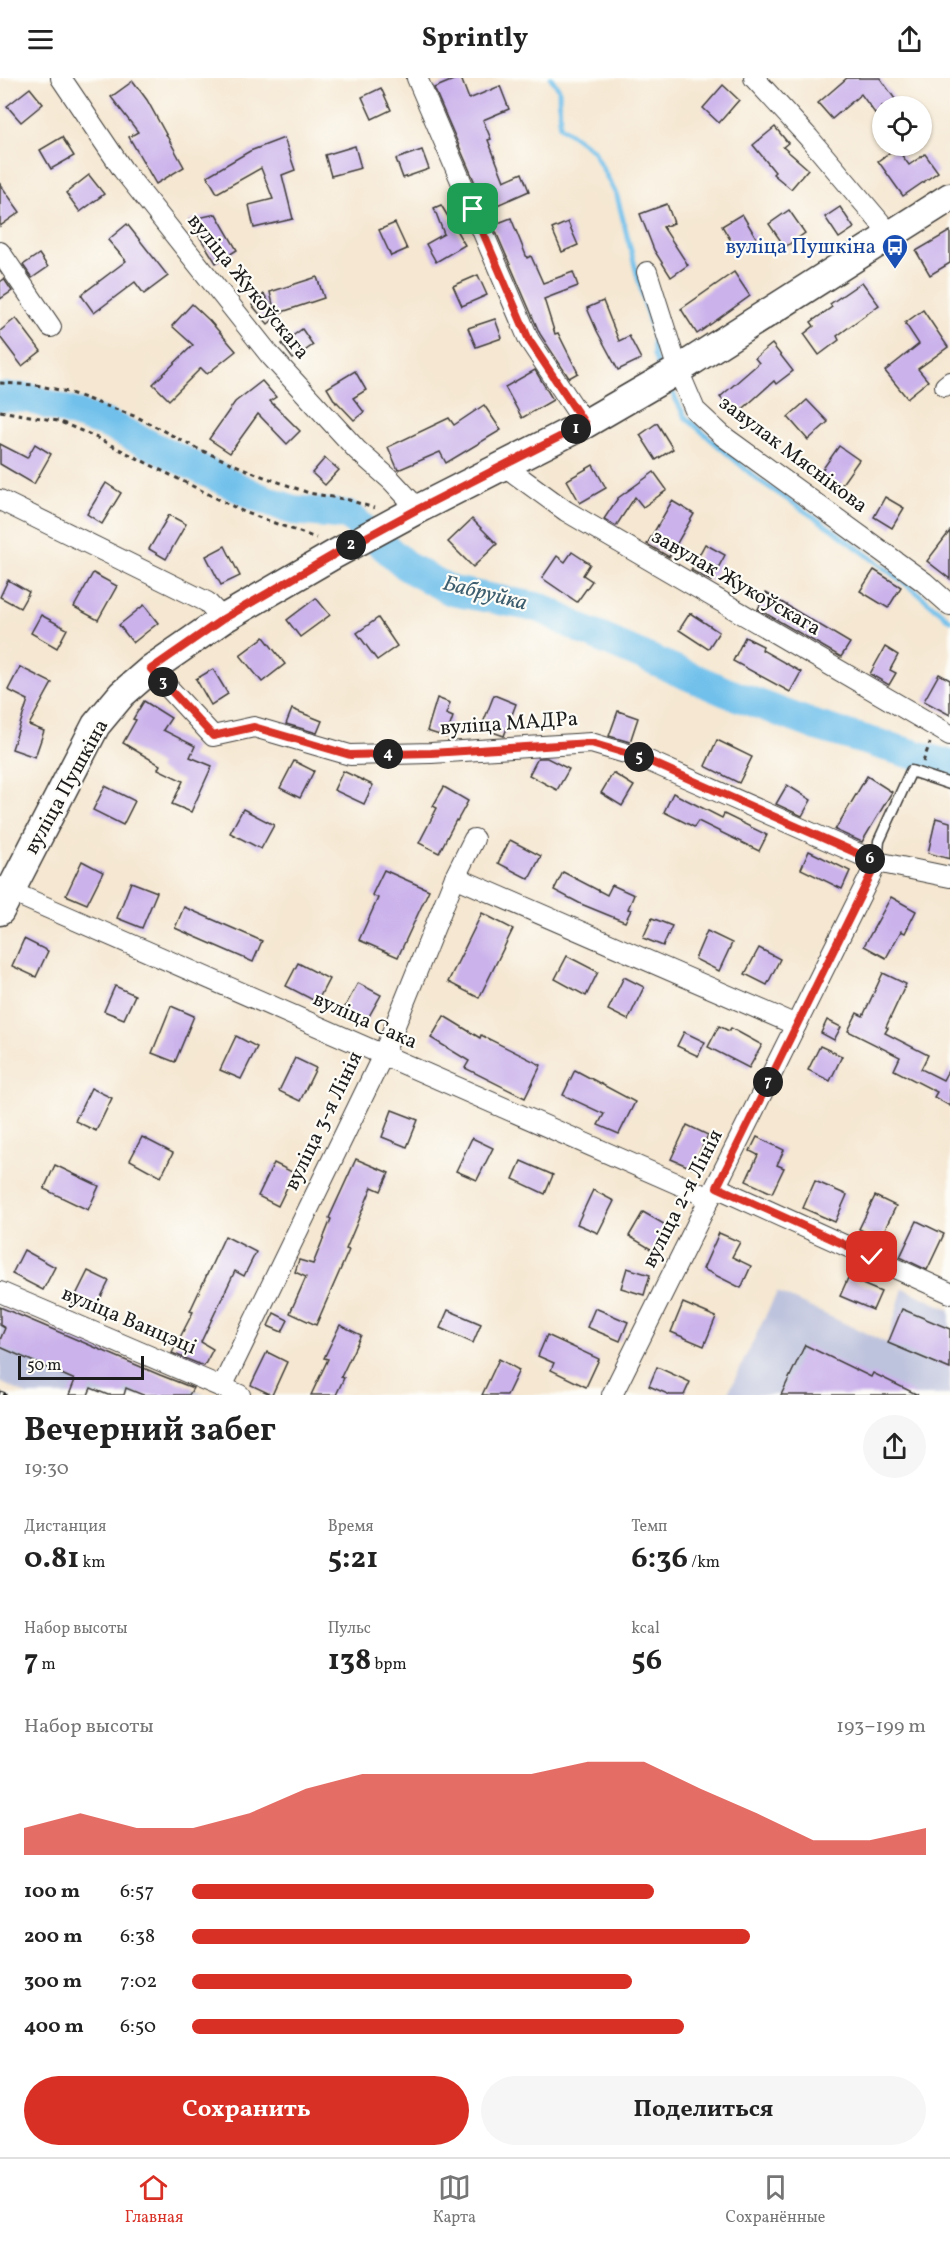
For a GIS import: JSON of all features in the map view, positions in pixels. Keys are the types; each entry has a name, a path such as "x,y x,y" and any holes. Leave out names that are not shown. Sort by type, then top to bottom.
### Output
{"main road":[{"name":"вуліца Пушкіна","path":"3,897 96,725 123,694 151,669 329,547 386,517 418,509 585,424 669,375 950,197"}],"street":[{"name":"вуліца Жукоўскага","path":"61,78 123,170 269,354 357,450 392,481 418,509"},
{"path":"417,78 529,340 585,424"},
{"path":"754,78 809,138 890,234"},
{"path":"0,252 51,327"},
{"name":"завулак Мяснікова","path":"647,272 669,375 695,410 723,436 924,582 950,605"},
{"name":"завулак Жукоўскага","path":"503,465 566,511 942,736"},
{"path":"0,500 207,602 223,619"},
{"name":"вуліца МАДРа","path":"151,669 213,736 254,727 350,755 431,753 591,743 642,758 877,862 950,877"},
{"name":"вуліца 3-я Лінія","path":"222,1387 383,1055 454,877 474,839"},
{"name":"вуліца 2-я Лінія","path":"612,1395 877,862"},
{"path":"454,877 796,1025"},
{"name":"вуліца Сака","path":"3,897 950,1293"},
{"name":"вуліца Ванцэці","path":"0,1292 240,1395"}],"lane":[{"path":"877,862 879,841 911,771 950,784"}],"path":[{"path":"0,383 36,385 68,392 137,417 198,449 289,486 309,493 349,500 386,517"},
{"path":"0,411 58,421 91,435 244,512 329,547"},
{"path":"922,763 942,736"}],"shaded area":[{"path":"903,1288 950,1310 950,1395 727,1395 777,1292 887,1343"},
{"path":"0,1307 205,1395 27,1395 0,1382"}],"building":[{"path":"461,78 469,99 500,86 509,109 483,120 491,139 488,140 504,181 522,173 529,191 495,206 487,188 479,192 434,88"},
{"path":"847,78 880,78 893,96 872,96 872,109 861,94 832,119 818,103"},
{"path":"133,81 147,100 184,167 156,184 129,137 138,132 111,97"},
{"path":"723,85 739,100 719,123 703,108"},
{"path":"30,88 43,104 21,122 7,106"},
{"path":"381,88 391,110 372,119 362,97"},
{"path":"775,127 788,143 783,147 808,169 791,189 773,174 775,172 753,145"},
{"path":"62,137 74,156 51,169 40,150"},
{"path":"284,138 295,170 282,175 293,219 254,228 249,205 273,199 261,168 217,193 207,176 250,151"},
{"path":"355,146 361,168 331,176 325,155"},
{"path":"422,150 429,169 403,178 396,159"},
{"path":"885,156 902,156 909,165 922,156 926,156 938,172 903,196 878,161"},
{"path":"89,175 104,194 80,212 66,193"},
{"path":"0,184 20,212 0,226"},
{"path":"667,204 674,223 663,227 688,265 671,277 654,250 640,214"},
{"path":"441,205 465,245 436,262 426,244 444,234 434,208"},
{"path":"840,207 854,228 839,238 825,217"},
{"path":"789,210 805,233 785,247 769,224"},
{"path":"216,214 237,250 216,263 189,220"},
{"path":"742,214 757,239 737,251 722,226"},
{"path":"511,218 527,258 531,256 543,283 573,272 578,286 544,299 555,334 558,333 578,373 569,378 540,334 493,225"},
{"path":"568,222 578,245 562,252 552,229"},
{"path":"395,223 407,249 391,256 379,230"},
{"path":"127,224 168,276 144,294 135,282 94,313 81,295 126,261 108,240"},
{"path":"950,231 950,263 930,275 916,251"},
{"path":"39,254 48,267 32,278 23,265"},
{"path":"734,272 750,296 697,334 681,309"},
{"path":"478,275 487,295 462,306 453,286"},
{"path":"317,277 324,298 276,314 277,316 268,324 252,305 264,294 275,313 270,292"},
{"path":"4,279 12,291 0,299 0,282"},
{"path":"862,282 879,305 837,336 839,340 819,355 804,334 814,326 811,322 832,307 830,304"},
{"path":"603,301 619,341 629,336 641,359 618,370 587,308"},
{"path":"192,304 236,351 207,374 201,368 169,400 153,384 193,345 172,326"},
{"path":"923,310 948,347 918,369 928,381 907,398 885,371 919,344 905,323"},
{"path":"16,318 41,351 22,366 0,337 0,331"},
{"path":"495,319 502,338 476,347 468,328"},
{"path":"302,329 313,345 293,359 282,344"},
{"path":"772,344 793,371 776,384 774,381 736,415 720,397 759,363 755,358"},
{"path":"535,370 553,400 522,418 505,387"},
{"path":"355,371 366,390 353,398 364,412 354,420 336,403 327,388"},
{"path":"262,381 276,397 270,401 300,431 287,444 258,414 230,453 209,439 235,402"},
{"path":"807,400 828,422 808,440 788,417"},
{"path":"484,405 501,430 446,463 440,452 398,470 388,447 449,418 454,425"},
{"path":"657,423 673,449 656,460 640,435"},
{"path":"0,444 27,458 35,444 51,454 34,484 0,464"},
{"path":"839,446 859,460 837,491 817,477"},
{"path":"325,458 339,470 325,485 312,473"},
{"path":"593,465 606,488 580,503 567,480"},
{"path":"654,472 667,490 643,507 635,497 616,526 604,519 618,498"},
{"path":"106,483 121,493 102,524 87,514"},
{"path":"885,497 904,508 892,528 874,517"},
{"path":"672,501 694,514 669,557 647,544"},
{"path":"169,515 186,524 166,559 149,549"},
{"path":"472,519 497,544 473,567 448,542"},
{"path":"950,531 950,579 927,561"},
{"path":"705,544 725,555 711,581 691,570"},
{"path":"225,546 240,576 221,585 206,556"},
{"path":"572,552 590,564 583,575 592,581 577,602 542,578 557,556 565,562"},
{"path":"874,570 901,587 888,608 860,591"},
{"path":"93,573 117,586 98,620 74,607"},
{"path":"8,580 29,592 20,608 0,597"},
{"path":"766,593 850,643 841,657 758,609"},
{"path":"316,598 330,615 300,637 287,620"},
{"path":"144,605 158,623 133,643 119,625"},
{"path":"690,613 719,632 708,649 679,630"},
{"path":"41,615 67,629 57,648 31,633"},
{"path":"378,618 397,646 377,660 357,633"},
{"path":"264,637 285,664 262,682 240,655"},
{"path":"745,637 763,646 762,650 801,672 790,692 733,661"},
{"path":"885,647 898,655 890,670 896,673 889,685 870,674"},
{"path":"20,667 52,683 29,725 44,731 35,757 12,749 28,700 8,690"},
{"path":"213,669 228,694 211,705 196,679"},
{"path":"939,674 950,680 950,715 924,701"},
{"path":"494,695 516,704 504,736 481,728"},
{"path":"437,698 450,703 446,714 453,717 446,737 427,731"},
{"path":"144,701 171,718 163,730 195,746 190,757 212,766 191,812 172,804 183,781 158,769 160,765 123,743"},
{"path":"292,709 322,721 317,733 286,724"},
{"path":"618,711 638,718 630,742 609,736"},
{"path":"717,740 752,757 739,783 705,766"},
{"path":"538,758 547,758 569,769 557,790 529,775"},
{"path":"294,761 314,771 300,798 280,788"},
{"path":"343,771 373,785 364,804 334,790"},
{"path":"613,773 634,786 622,806 601,793"},
{"path":"867,776 892,792 862,842 835,830"},
{"path":"787,785 811,800 802,816 776,804"},
{"path":"105,786 135,801 123,825 93,810"},
{"path":"444,787 468,801 439,853 419,843 437,808 433,806"},
{"path":"673,793 722,818 724,814 767,835 759,851 698,821 694,827 664,812"},
{"path":"243,809 274,825 261,849 230,833"},
{"path":"936,818 950,822 950,859 928,853"},
{"path":"510,840 541,856 529,879 498,863"},
{"path":"809,851 850,871 842,889 801,869"},
{"path":"82,861 103,872 87,904 66,895"},
{"path":"384,870 429,890 398,957 359,940 378,898 372,895"},
{"path":"563,872 607,895 612,885 634,895 628,909 631,910 625,922 554,890"},
{"path":"131,882 157,892 142,928 117,918"},
{"path":"891,897 916,911 905,933 901,931 886,958 864,946"},
{"path":"184,907 262,941 253,962 175,928"},
{"path":"482,913 513,929 479,998 448,982"},
{"path":"652,918 672,926 663,946 643,938"},
{"path":"707,931 732,943 719,971 695,959"},
{"path":"24,939 48,951 36,977 12,966"},
{"path":"759,948 780,959 767,985 745,974"},
{"path":"567,956 598,972 586,996 555,979"},
{"path":"298,963 329,979 317,1002 286,986"},
{"path":"883,973 906,984 885,1033 928,1055 921,1069 943,1080 950,1067 950,1106 934,1097 937,1092 894,1070 900,1057 848,1031 857,1013 863,1016"},
{"path":"624,977 644,987 628,1020 608,1010"},
{"path":"358,983 381,995 364,1025 342,1012"},
{"path":"115,986 135,995 124,1019 104,1011"},
{"path":"171,1006 194,1016 175,1062 152,1053"},
{"path":"444,1016 480,1038 481,1035 541,1065 525,1098 465,1068 469,1061 431,1038"},
{"path":"827,1020 841,1027 834,1040 821,1033"},
{"path":"719,1026 729,1031 731,1028 762,1045 749,1068 708,1047"},
{"path":"684,1032 705,1042 698,1056 677,1046"},
{"path":"236,1036 257,1047 241,1079 220,1070"},
{"path":"820,1046 842,1056 830,1081 808,1070"},
{"path":"295,1058 316,1068 300,1101 279,1091"},
{"path":"575,1070 635,1102 619,1134 598,1125 604,1114 563,1095"},
{"path":"91,1088 112,1098 96,1131 75,1121"},
{"path":"392,1110 418,1120 407,1147 382,1137"},
{"path":"687,1125 708,1135 692,1168 671,1159"},
{"path":"142,1137 173,1153 161,1177 130,1160"},
{"path":"757,1137 784,1150 777,1165 784,1168 772,1193 746,1181 758,1155 750,1151"},
{"path":"472,1138 493,1148 477,1180 456,1171"},
{"path":"356,1159 389,1173 381,1191 372,1187 346,1249 349,1250 316,1325 290,1313 306,1277 295,1272 299,1260 313,1264 331,1219 329,1218"},
{"path":"521,1161 553,1175 545,1194 513,1179"},
{"path":"274,1163 294,1173 278,1206 258,1196"},
{"path":"55,1165 99,1186 88,1210 44,1189"},
{"path":"815,1181 847,1195 835,1222 803,1208"},
{"path":"593,1190 614,1201 598,1233 577,1224"},
{"path":"875,1196 896,1206 880,1239 859,1229"},
{"path":"643,1212 669,1227 654,1251 629,1236"},
{"path":"917,1221 944,1234 927,1270 900,1257"},
{"path":"719,1233 740,1242 732,1257 751,1266 741,1288 703,1269"},
{"path":"225,1236 256,1252 244,1276 235,1271 201,1342 213,1349 204,1366 172,1353 193,1312 190,1311"},
{"path":"24,1250 55,1267 43,1290 12,1274"},
{"path":"627,1268 650,1275 644,1295 621,1288"},
{"path":"88,1271 109,1281 93,1313 72,1303"},
{"path":"848,1278 881,1292 873,1310 840,1296"},
{"path":"683,1303 716,1317 704,1346 671,1332"},
{"path":"0,1307 193,1388 189,1395 143,1395 126,1388 124,1395 108,1395 91,1388 88,1395 69,1395 75,1380 0,1347 5,1328 0,1325"},
{"path":"595,1308 628,1322 620,1341 587,1327"},
{"path":"902,1309 950,1329 950,1369 888,1343"},
{"path":"448,1310 481,1324 473,1343 440,1328"},
{"path":"274,1313 288,1320 282,1332 268,1326"},
{"path":"340,1325 361,1335 341,1377 344,1378 336,1395 311,1395 328,1359 324,1358"},
{"path":"547,1335 599,1359 586,1387 551,1370 554,1363 538,1356"},
{"path":"805,1345 871,1377 873,1373 918,1395 781,1395"},
{"path":"267,1352 287,1362 272,1395 251,1385"},
{"path":"499,1359 519,1370 507,1395 482,1395"},
{"path":"657,1367 690,1382 684,1395 670,1395 649,1386"}],"waterway":[{"path":"551,78 559,89 560,126 593,150 617,196 653,336 654,356 660,369"},
{"path":"669,386 685,417 757,479 836,532 950,620"},
{"name":"Бабруйка","path":"0,397 29,398 107,424 256,496 293,510 348,515 409,568 452,591 541,608 583,630 726,692 817,726 950,765"}],"place":[{"name":"вуліца Пушкіна","path":"895,270"}],"route":[{"path":"473,209 529,340 585,424 335,554 223,619 151,669 213,736 254,727 350,755 431,753 591,743 642,758 877,862 717,1187 872,1257"}]}
